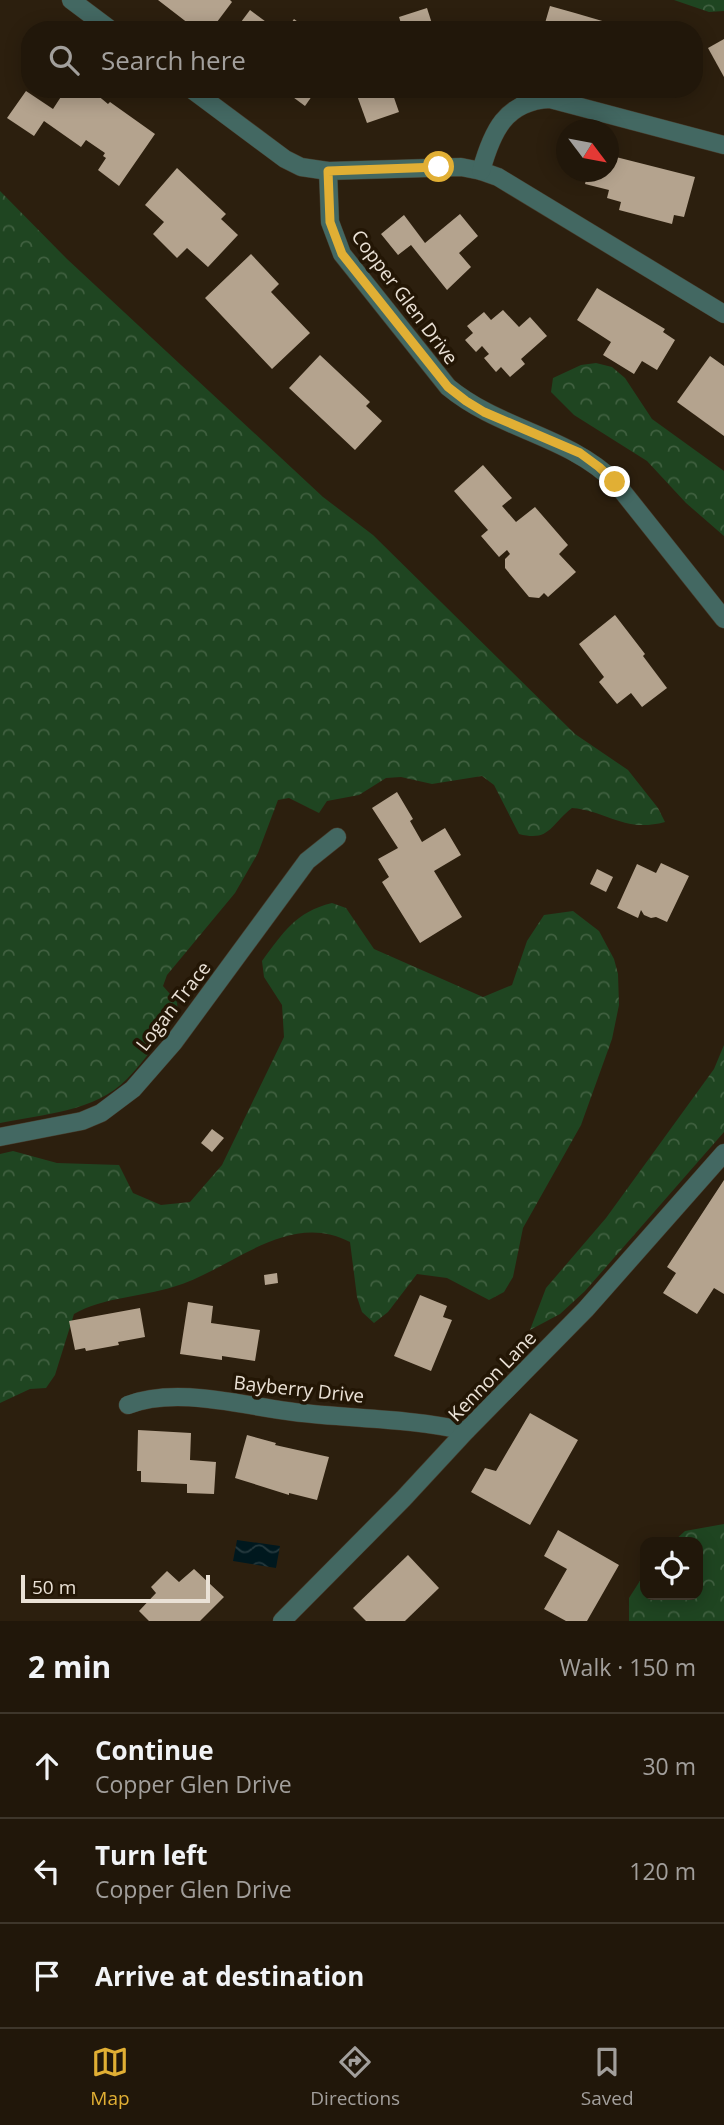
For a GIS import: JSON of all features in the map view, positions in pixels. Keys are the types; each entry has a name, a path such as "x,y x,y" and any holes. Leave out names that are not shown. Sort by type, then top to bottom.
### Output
{"street":[{"path":"71,0 99,21"},
{"path":"203,98 285,159 302,167 328,171 439,167 481,171 498,177 724,314"},
{"path":"481,171 486,151 504,118 518,107 534,100 550,99 724,145"},
{"name":"Copper Glen Drive","path":"328,171 330,222 342,254 448,387 484,412 580,453 599,467 615,482 724,619"},
{"name":"Logan Trace","path":"0,1136 82,1121 102,1113 132,1089 174,1042 307,861 337,837"},
{"name":"Kennon Lane","path":"282,1621 586,1309 724,1153"},
{"name":"Bayberry Drive","path":"128,1405 156,1397 175,1397 294,1412 420,1422 466,1432"}],"green space":[{"path":"674,0 724,0 724,11 709,12"},
{"path":"0,191 67,259 323,497 373,535 575,734 628,770 658,808 665,822 638,825 572,808 544,834 519,834 494,785 482,776 432,784 401,777 386,778 359,795 327,801 319,813 289,798 278,800 258,853 235,893 167,975 163,986 177,1002 178,1014 134,1072 100,1099 68,1110 0,1123"},
{"path":"596,363 612,367 625,378 652,419 724,471 724,536 686,503 647,461 574,415 551,392 553,378 581,365"},
{"path":"332,903 346,908 374,949 483,997 512,985 527,941 544,915 573,911 599,931 614,959 618,974 619,1005 612,1039 581,1125 523,1228 513,1277 504,1292 489,1300 447,1278 417,1274 388,1312 374,1323 362,1312 357,1297 350,1242 327,1234 304,1233 281,1238 173,1287 98,1304 74,1314 55,1375 46,1388 30,1389 0,1403 0,1154 13,1151 57,1163 119,1165 133,1193 161,1205 190,1202 222,1165 284,1037 282,1005 264,977 262,961 299,918"},
{"path":"724,1045 724,1132 585,1291 560,1314 530,1330 546,1288 606,1218 714,1069"},
{"path":"724,1524 724,1621 629,1621 629,1598 640,1581 640,1600 703,1600 703,1537 678,1537 685,1531"}],"water":[{"path":"237,1540 280,1546 276,1568 233,1561"}],"building":[{"path":"158,0 232,2 218,21 185,21"},
{"path":"550,6 602,21 546,21"},
{"path":"427,8 431,21 400,21 399,17"},
{"path":"250,10 265,21 242,21"},
{"path":"724,39 724,77 708,48"},
{"path":"21,98 36,98 53,109 60,98 101,98 155,134 119,186 98,170 106,158 103,156 105,153 86,140 81,147 44,121 34,136 7,118"},
{"path":"294,98 311,98 305,106"},
{"path":"358,98 394,98 399,112 367,123"},
{"path":"619,158 695,177 684,217 674,215 672,224 619,210 621,202 607,198 609,190 585,184 619,182"},
{"path":"177,168 226,214 221,219 238,235 208,267 187,248 177,258 153,234 164,222 145,205"},
{"path":"460,214 478,236 459,253 471,267 447,290 411,245 398,255 381,234 404,215 425,243"},
{"path":"251,254 279,284 271,292 310,333 272,369 205,298"},
{"path":"597,288 665,329 663,332 675,340 657,370 642,361 634,374 603,355 611,342 577,320"},
{"path":"503,310 519,327 530,317 547,336 521,359 525,364 510,377 501,367 496,372 484,358 489,354 482,346 476,352 465,340 473,333 467,326 484,312 491,320"},
{"path":"320,355 370,402 366,406 382,421 355,450 289,388"},
{"path":"710,356 724,366 724,436 677,402"},
{"path":"483,465 512,498 502,506 516,522 535,507 568,545 559,554 576,572 548,597 544,593 539,598 529,597 505,568 505,559 510,554 507,550 499,557 481,536 488,530 454,491"},
{"path":"615,615 667,688 642,707 631,693 617,704 599,682 604,677 579,644"},
{"path":"397,792 413,819 410,821 422,842 445,828 461,855 434,871 462,917 420,943 382,882 389,877 378,859 398,848 372,808"},
{"path":"661,863 689,876 667,922 644,915 641,910 638,918 617,908 637,864 656,873"},
{"path":"597,869 613,877 606,892 590,884"},
{"path":"212,1129 224,1138 212,1152 201,1143"},
{"path":"724,1180 724,1294 714,1288 697,1314 663,1293 676,1273 667,1267"},
{"path":"277,1273 278,1283 265,1285 264,1275"},
{"path":"420,1295 447,1306 443,1317 452,1320 431,1371 394,1356"},
{"path":"188,1302 213,1306 211,1323 260,1330 255,1361 180,1354"},
{"path":"140,1308 145,1337 118,1342 119,1345 86,1351 85,1348 75,1350 69,1321"},
{"path":"530,1413 578,1440 530,1525 471,1492 485,1468 496,1471"},
{"path":"138,1430 191,1433 190,1460 216,1462 214,1494 187,1493 187,1484 141,1482 141,1471 137,1471"},
{"path":"247,1435 276,1443 275,1445 329,1457 317,1500 289,1495 235,1478"},
{"path":"558,1530 619,1565 587,1621 566,1621 544,1609 567,1569 544,1556"},
{"path":"408,1555 439,1588 405,1621 366,1621 353,1608"},
{"path":"194,1569 224,1597 200,1621 149,1621 139,1611 156,1593 151,1587 167,1571 179,1582"}],"route":[{"path":"439,167 328,171 330,222 333,236 342,254 448,387 484,412 580,453 615,482"}]}
